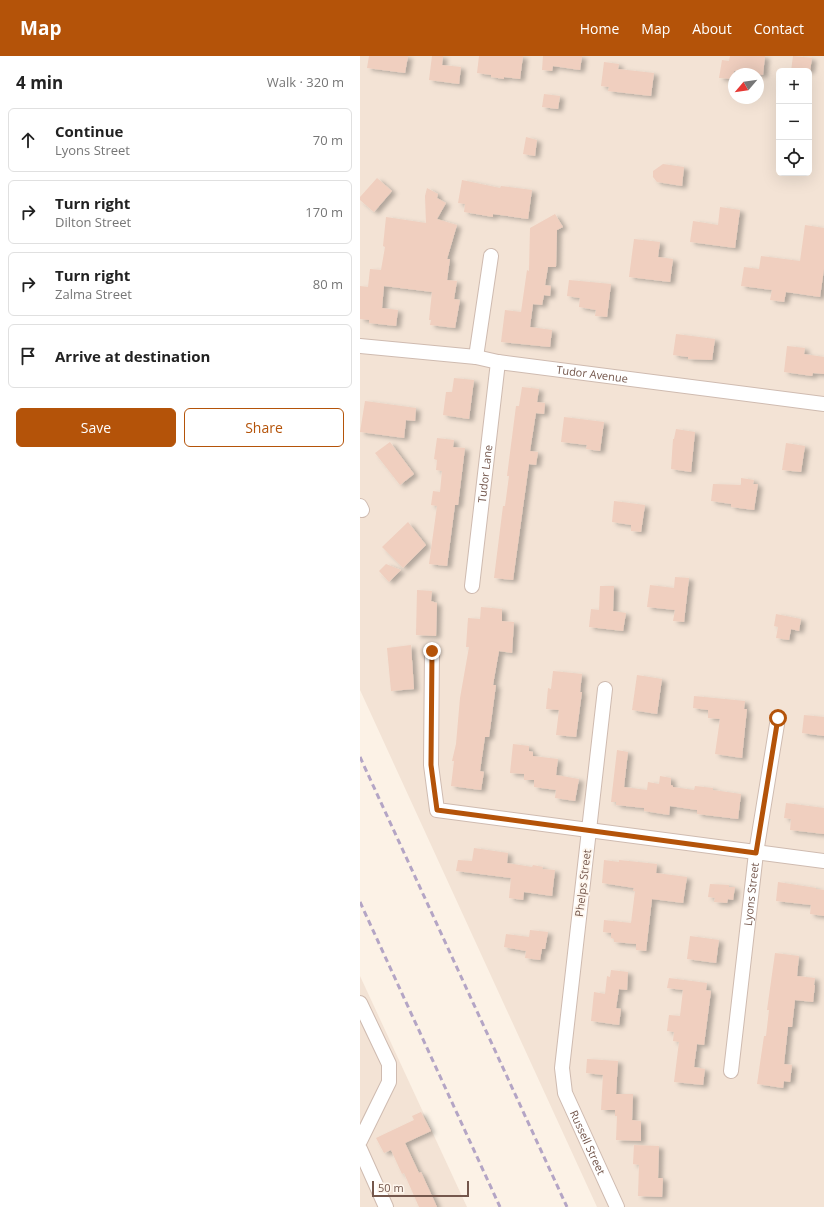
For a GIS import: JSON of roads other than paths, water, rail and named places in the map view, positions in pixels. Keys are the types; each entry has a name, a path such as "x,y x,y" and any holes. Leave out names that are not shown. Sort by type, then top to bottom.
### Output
{"street":[{"path":"476,357 491,256"},
{"name":"Tudor Avenue","path":"360,346 476,357 498,362 824,404"},
{"name":"Tudor Lane","path":"472,586 498,362"},
{"path":"432,651 431,765 437,810 824,861"},
{"name":"Phelps Street","path":"563,1077 562,1068 605,689"},
{"name":"Lyons Street","path":"731,1071 756,853 778,718"},
{"path":"360,1003 389,1064 389,1082 360,1141"},
{"name":"Russell Street","path":"563,1077 565,1093 617,1207"},
{"path":"360,1150 386,1207"}],"railway":[{"path":"360,757 567,1207"},
{"path":"360,902 500,1207"}]}
